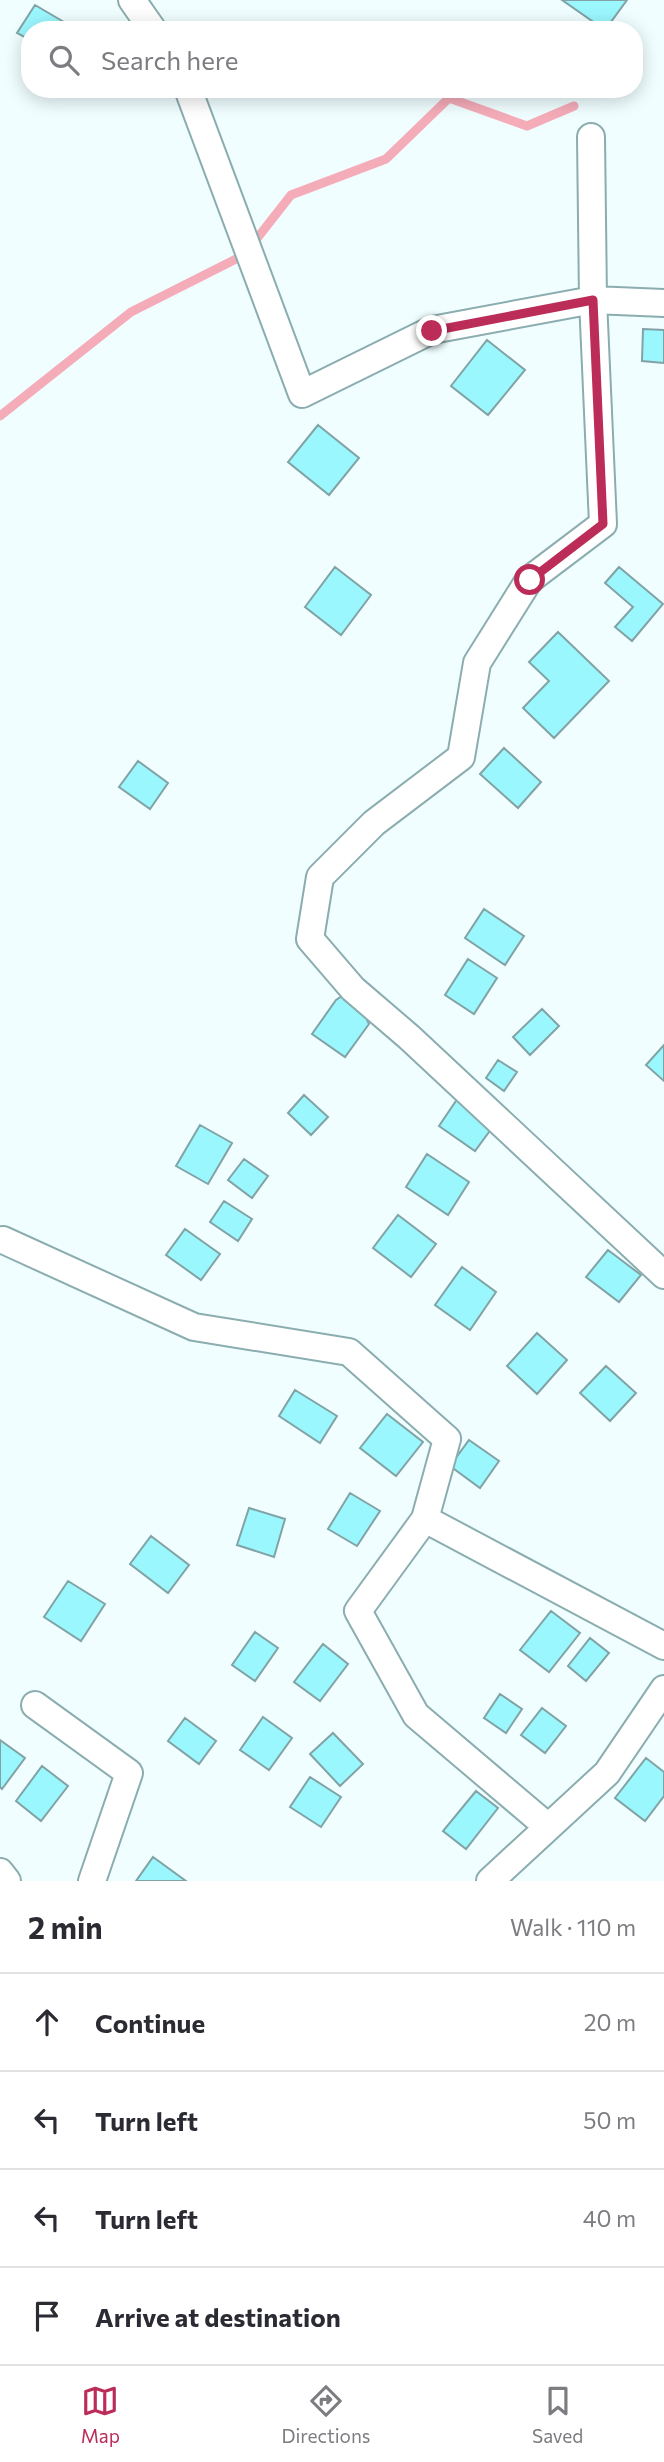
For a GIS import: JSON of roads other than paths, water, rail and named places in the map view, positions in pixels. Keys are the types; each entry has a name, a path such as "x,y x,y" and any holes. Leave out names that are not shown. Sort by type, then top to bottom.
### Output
{"street":[{"path":"132,0 147,21"},
{"path":"191,98 302,394 432,331 593,300 664,303"},
{"path":"591,137 593,300 603,524 530,580 477,663 461,757 374,823 320,877 310,939 353,989 419,1046 664,1275"},
{"path":"3,1240 194,1327 349,1352 447,1439 425,1520 358,1611 416,1715 548,1826"},
{"path":"425,1520 664,1646"},
{"path":"490,1881 607,1773 664,1689"},
{"path":"34,1705 129,1773 92,1881"},
{"path":"0,1872 7,1881"}],"waterway":[{"path":"0,416 131,312 244,255 291,195 386,159 449,98 527,126 574,106"}]}
